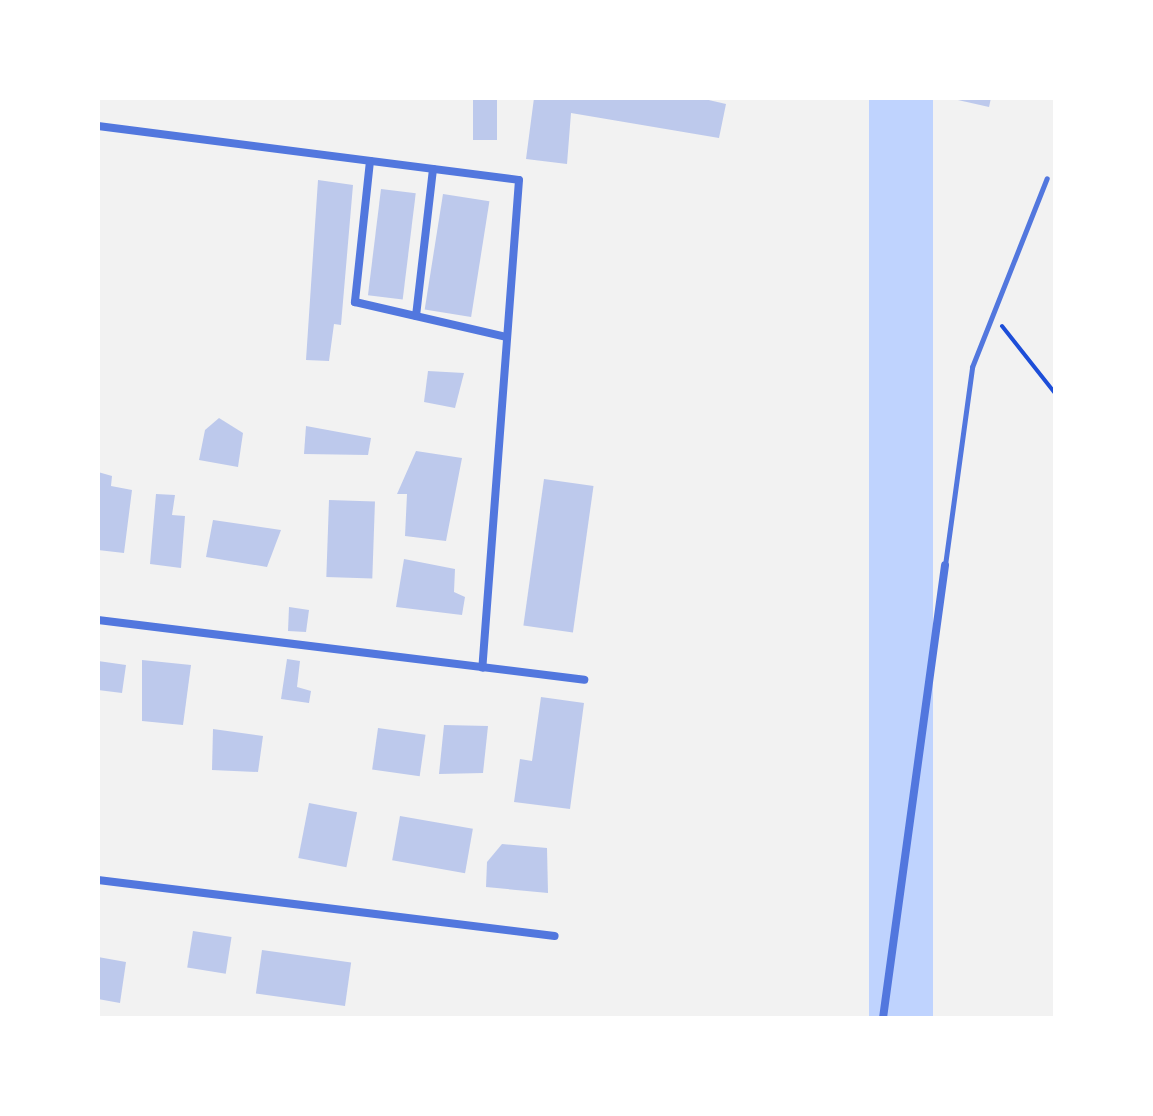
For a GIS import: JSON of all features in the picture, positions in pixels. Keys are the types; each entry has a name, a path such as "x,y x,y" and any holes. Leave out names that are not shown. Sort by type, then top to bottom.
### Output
{"street":[{"path":"98,126 519,180 482,668"},
{"path":"370,161 355,302 507,337"},
{"path":"416,316 433,169"},
{"path":"883,1018 945,565"},
{"path":"98,620 584,680"},
{"path":"98,880 555,936"}],"lane":[{"path":"945,565 976,352 1047,178"}],"path":[{"path":"1000,321 1055,393"}],"water":[{"path":"869,98 933,98 933,1018 869,1018"}],"building":[{"path":"473,98 497,98 497,140 473,140"},
{"path":"534,98 700,98 726,104 719,138 571,113 567,164 526,159"},
{"path":"949,98 991,98 989,107"},
{"path":"318,180 353,185 341,325 334,324 329,361 306,360"},
{"path":"381,189 416,193 403,299 368,295"},
{"path":"443,194 489,201 471,317 425,310"},
{"path":"428,371 464,373 455,408 424,402"},
{"path":"219,418 243,433 238,467 199,460 205,430"},
{"path":"306,426 371,438 368,455 304,454"},
{"path":"416,451 462,458 446,541 405,536 407,494 397,494"},
{"path":"98,472 112,476 111,486 132,490 124,553 98,550"},
{"path":"544,479 594,486 573,633 523,626"},
{"path":"156,494 175,495 172,515 185,516 181,568 150,564"},
{"path":"329,500 375,502 372,579 326,577"},
{"path":"213,520 281,530 267,567 206,557"},
{"path":"404,559 455,569 454,592 465,597 462,615 396,607"},
{"path":"289,607 309,610 306,632 288,631"},
{"path":"287,659 300,661 297,687 311,691 309,703 281,699"},
{"path":"142,660 191,665 183,725 142,721"},
{"path":"98,661 126,665 122,693 98,690"},
{"path":"541,697 584,703 570,809 514,802 520,759 532,761"},
{"path":"444,725 488,726 483,773 439,774"},
{"path":"378,728 426,735 420,776 372,770"},
{"path":"213,729 263,736 258,772 212,770"},
{"path":"309,803 357,812 346,867 298,858"},
{"path":"400,816 473,829 465,873 392,860"},
{"path":"502,844 547,848 548,893 486,887 487,862"},
{"path":"193,931 232,937 226,974 187,968"},
{"path":"262,950 351,963 345,1006 256,994"},
{"path":"98,957 126,962 120,1003 98,999"}]}
